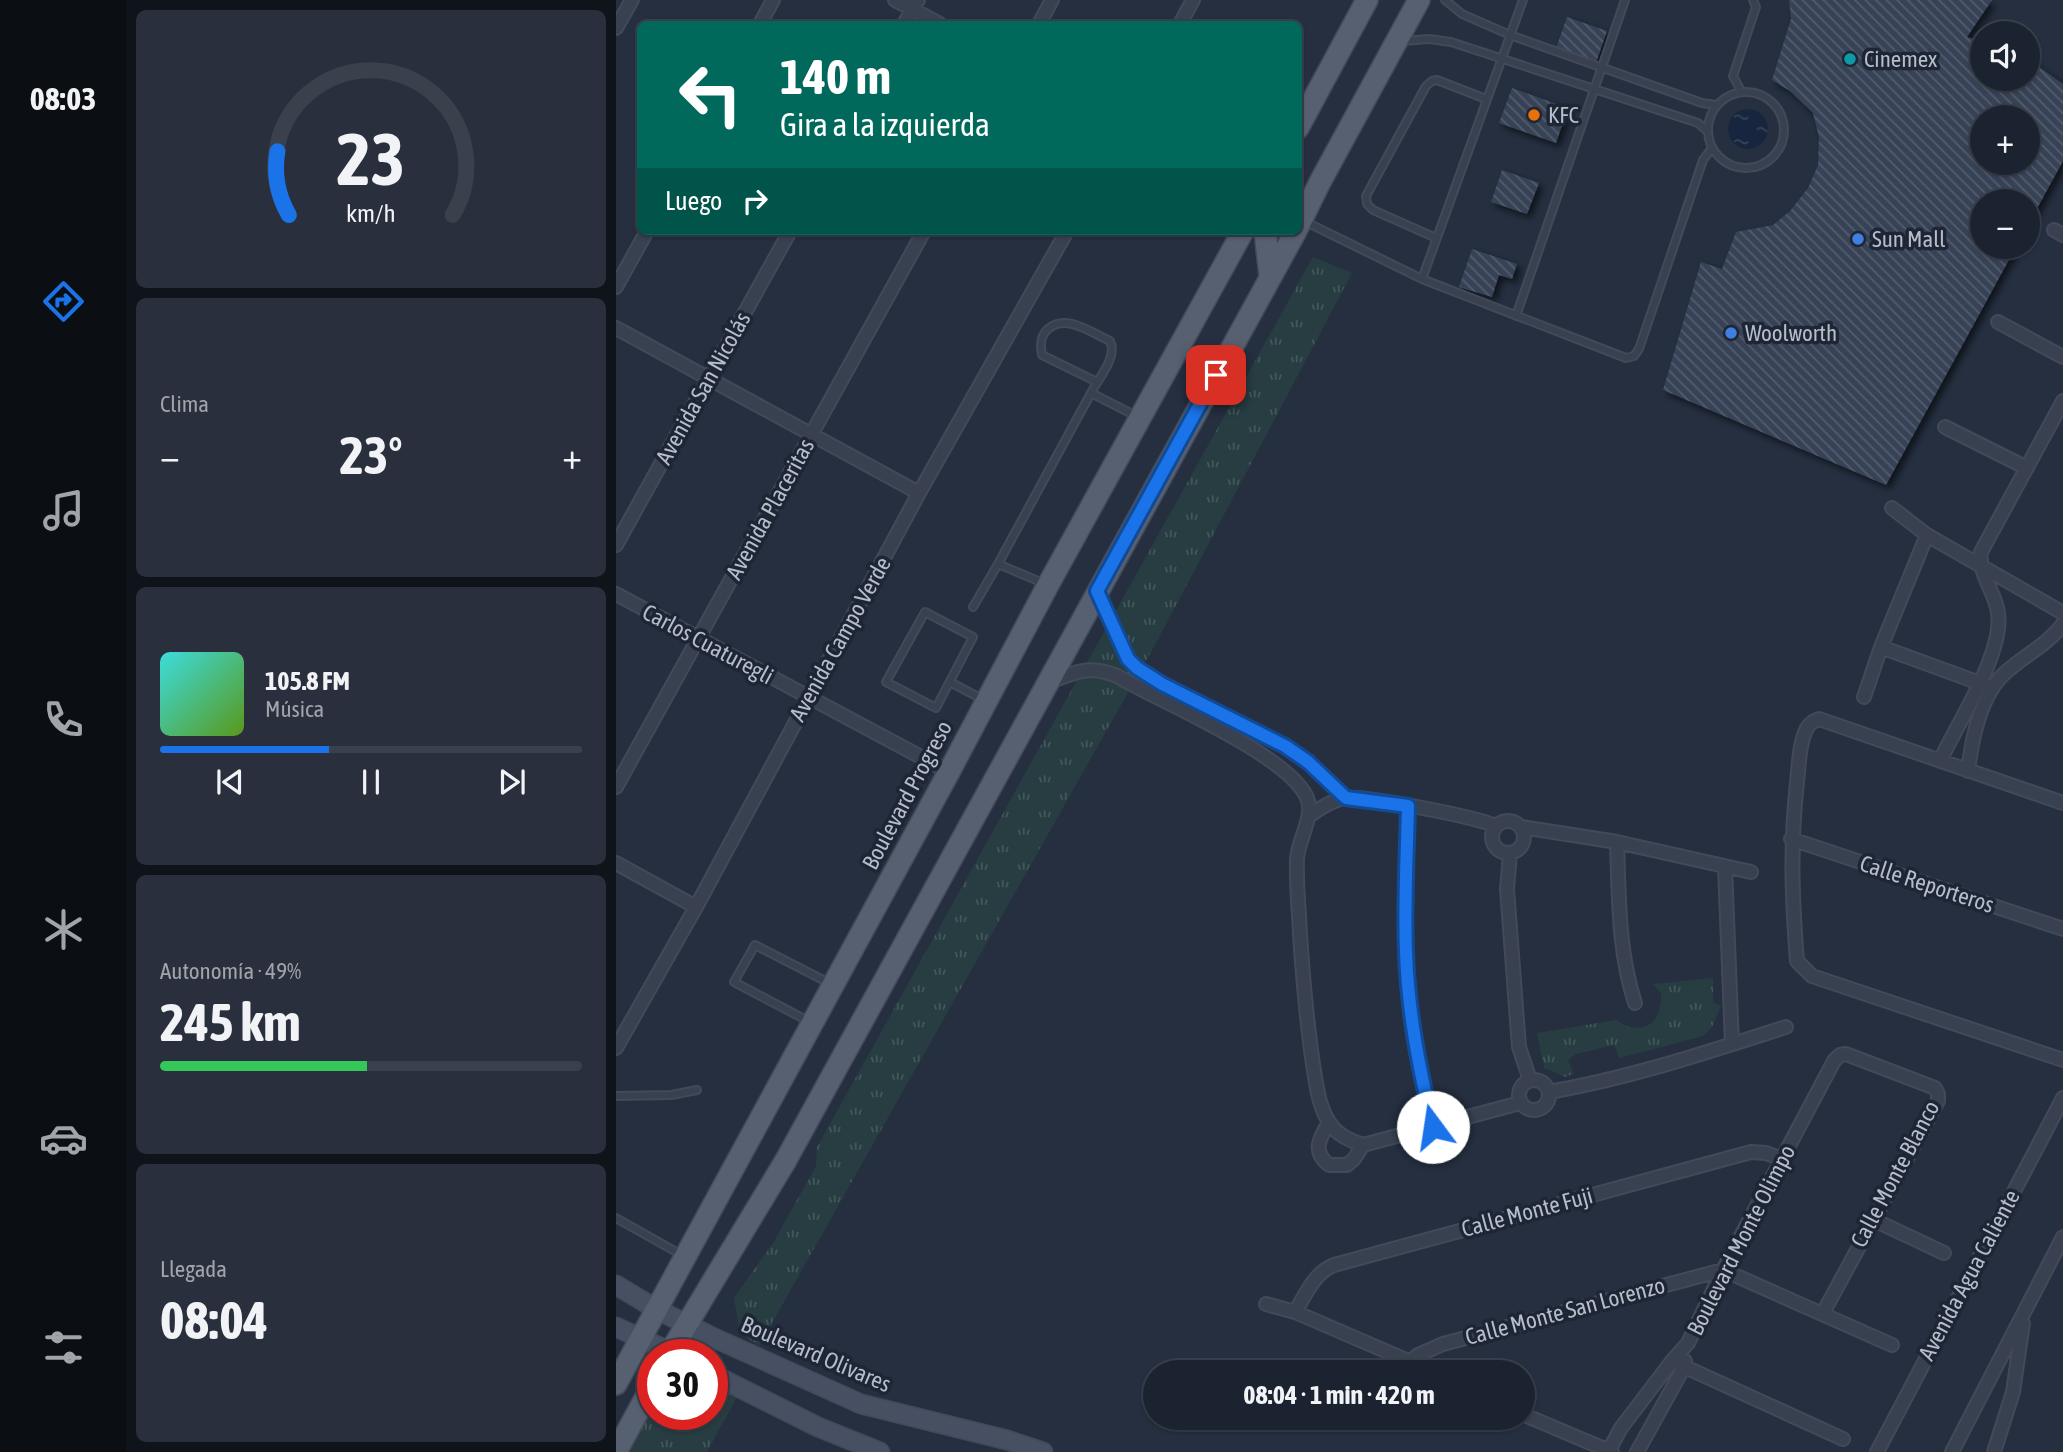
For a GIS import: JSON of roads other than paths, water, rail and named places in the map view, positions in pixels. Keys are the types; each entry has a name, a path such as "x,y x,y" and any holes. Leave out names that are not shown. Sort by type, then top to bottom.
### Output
{"main road":[{"path":"1302,121 1367,0"},
{"path":"1302,220 1419,0"},
{"path":"1302,187 1320,182"},
{"name":"Boulevard Progreso","path":"616,1384 1048,585 1241,235"},
{"path":"1265,235 1270,276"},
{"path":"678,1339 786,1160 1294,235"},
{"path":"616,1452 637,1413"}],"street":[{"path":"616,28 632,0"},
{"path":"762,21 773,0"},
{"path":"895,0 915,5 936,21"},
{"path":"1041,21 1052,0"},
{"path":"1182,21 1193,0"},
{"path":"906,21 915,5"},
{"path":"616,287 645,235"},
{"name":"Avenida San Nicolás","path":"616,545 788,235"},
{"name":"Avenida Placeritas","path":"616,787 922,235"},
{"name":"Avenida Campo Verde","path":"616,1048 696,907 807,697 919,494 1065,235"},
{"path":"1998,322 2063,357"},
{"path":"616,328 919,494"},
{"path":"1968,771 1972,739 1999,636 1996,604 1979,565 1982,552 2063,401"},
{"path":"1945,427 2027,468"},
{"path":"1892,508 1927,535 2063,613"},
{"path":"1864,697 1881,647 1927,535"},
{"path":"1097,591 1128,659 1137,668 1166,686 1285,746 1308,762 1346,798"},
{"name":"Carlos Cuaturegli","path":"616,594 949,772"},
{"path":"1940,761 1954,731 1986,686 2054,636 2063,624"},
{"path":"1881,647 1986,686"},
{"path":"1048,682 1083,670 1099,669 1159,698 1275,761 1301,787 1308,800 1310,816"},
{"path":"1159,698 1166,686"},
{"path":"2063,803 1819,719 1811,722 1805,730 1799,762 1791,839 1791,872 1797,961 1812,976 2063,1060"},
{"path":"1954,731 1972,739"},
{"path":"1275,761 1285,746"},
{"path":"1496,826 1408,806 1346,798 1321,807 1310,816 1302,834 1297,857 1303,982 1318,1094 1329,1123 1340,1136 1363,1145 1520,1103"},
{"path":"1408,806 1406,951 1410,1010 1416,1057 1433,1127"},
{"path":"1521,827 1523,844 1515,852 1504,853 1494,847 1491,836 1496,826 1506,821 1521,827 1617,842 1751,872"},
{"name":"Calle Reporteros","path":"1791,839 2063,929"},
{"path":"1617,842 1620,940 1635,1003"},
{"path":"1510,854 1507,889 1519,1047 1530,1080"},
{"path":"616,863 696,907"},
{"path":"1725,867 1732,1044"},
{"path":"1549,1092 1683,1060 1786,1027"},
{"name":"Calle Monte Blanco","path":"1823,1313 1938,1101 1935,1088 1846,1054 1840,1055"},
{"name":"Boulevard Monte Olimpo","path":"1609,1452 1621,1428 1678,1364 1723,1270 1840,1055"},
{"path":"1530,1080 1540,1081 1549,1092 1545,1105 1537,1110 1527,1110 1520,1103 1519,1089 1530,1080"},
{"name":"Avenida Agua Caliente","path":"1877,1452 2063,1098"},
{"path":"1329,1123 1319,1137 1318,1148 1319,1155 1329,1165 1347,1165 1363,1145"},
{"name":"Calle Monte Fuji","path":"1294,1312 1323,1269 1334,1265 1751,1152 1766,1153 1782,1159"},
{"path":"1872,1219 1944,1253"},
{"path":"1952,1452 2063,1237"},
{"path":"1723,1270 1892,1345"},
{"name":"Calle Monte San Lorenzo","path":"1413,1360 1443,1344 1723,1270"},
{"name":"Boulevard Olivares","path":"616,1285 686,1324 861,1404 1007,1440 1042,1452"},
{"path":"1266,1304 1294,1312 1406,1360"},
{"path":"1994,1452 2013,1392 2024,1313"},
{"path":"616,1326 641,1338"},
{"path":"1637,1452 1678,1364 1843,1439"},
{"path":"728,1382 858,1448 880,1452"},
{"path":"1535,1419 1609,1452"}],"lane":[{"path":"1445,0 1462,14 1510,35 1702,103 1716,104"},
{"path":"1422,279 1523,0"},
{"path":"1516,316 1625,0"},
{"path":"1741,91 1733,76 1756,7 1753,0"},
{"path":"1397,42 1429,39 1451,42 1698,123 1707,131"},
{"path":"1436,238 1373,210 1367,204 1366,196 1426,86 1432,81 1437,80 1486,99"},
{"path":"1741,91 1768,97 1780,111 1784,129 1780,147 1768,161 1751,168 1733,166 1717,156 1707,131 1708,121 1716,104 1741,91"},
{"path":"1302,227 1422,279 1626,358 1634,356 1639,349 1703,160 1712,148"},
{"path":"973,607 1112,356 1113,347 1110,341 1070,323 1057,322 1045,331 1040,344 1042,355 1097,382"},
{"path":"1091,393 1140,418"},
{"path":"998,564 1048,585"},
{"path":"925,612 973,637 950,682 936,708 887,682 925,612"},
{"path":"950,682 986,702"},
{"path":"813,1024 734,982 755,945 834,985"},
{"path":"616,1096 671,1095 697,1090"},
{"path":"616,1218 685,1257"}],"water":[{"path":"1748,109 1756,110 1762,115 1767,121 1767,137 1762,143 1756,148 1748,149 1740,148 1734,143 1729,137 1728,129 1729,121 1734,115 1740,110"}],"place":[{"name":"Cinemex","path":"1850,59"},
{"name":"KFC","path":"1534,115"},
{"name":"Sun Mall","path":"1858,239"},
{"name":"Woolworth","path":"1731,333"}]}
